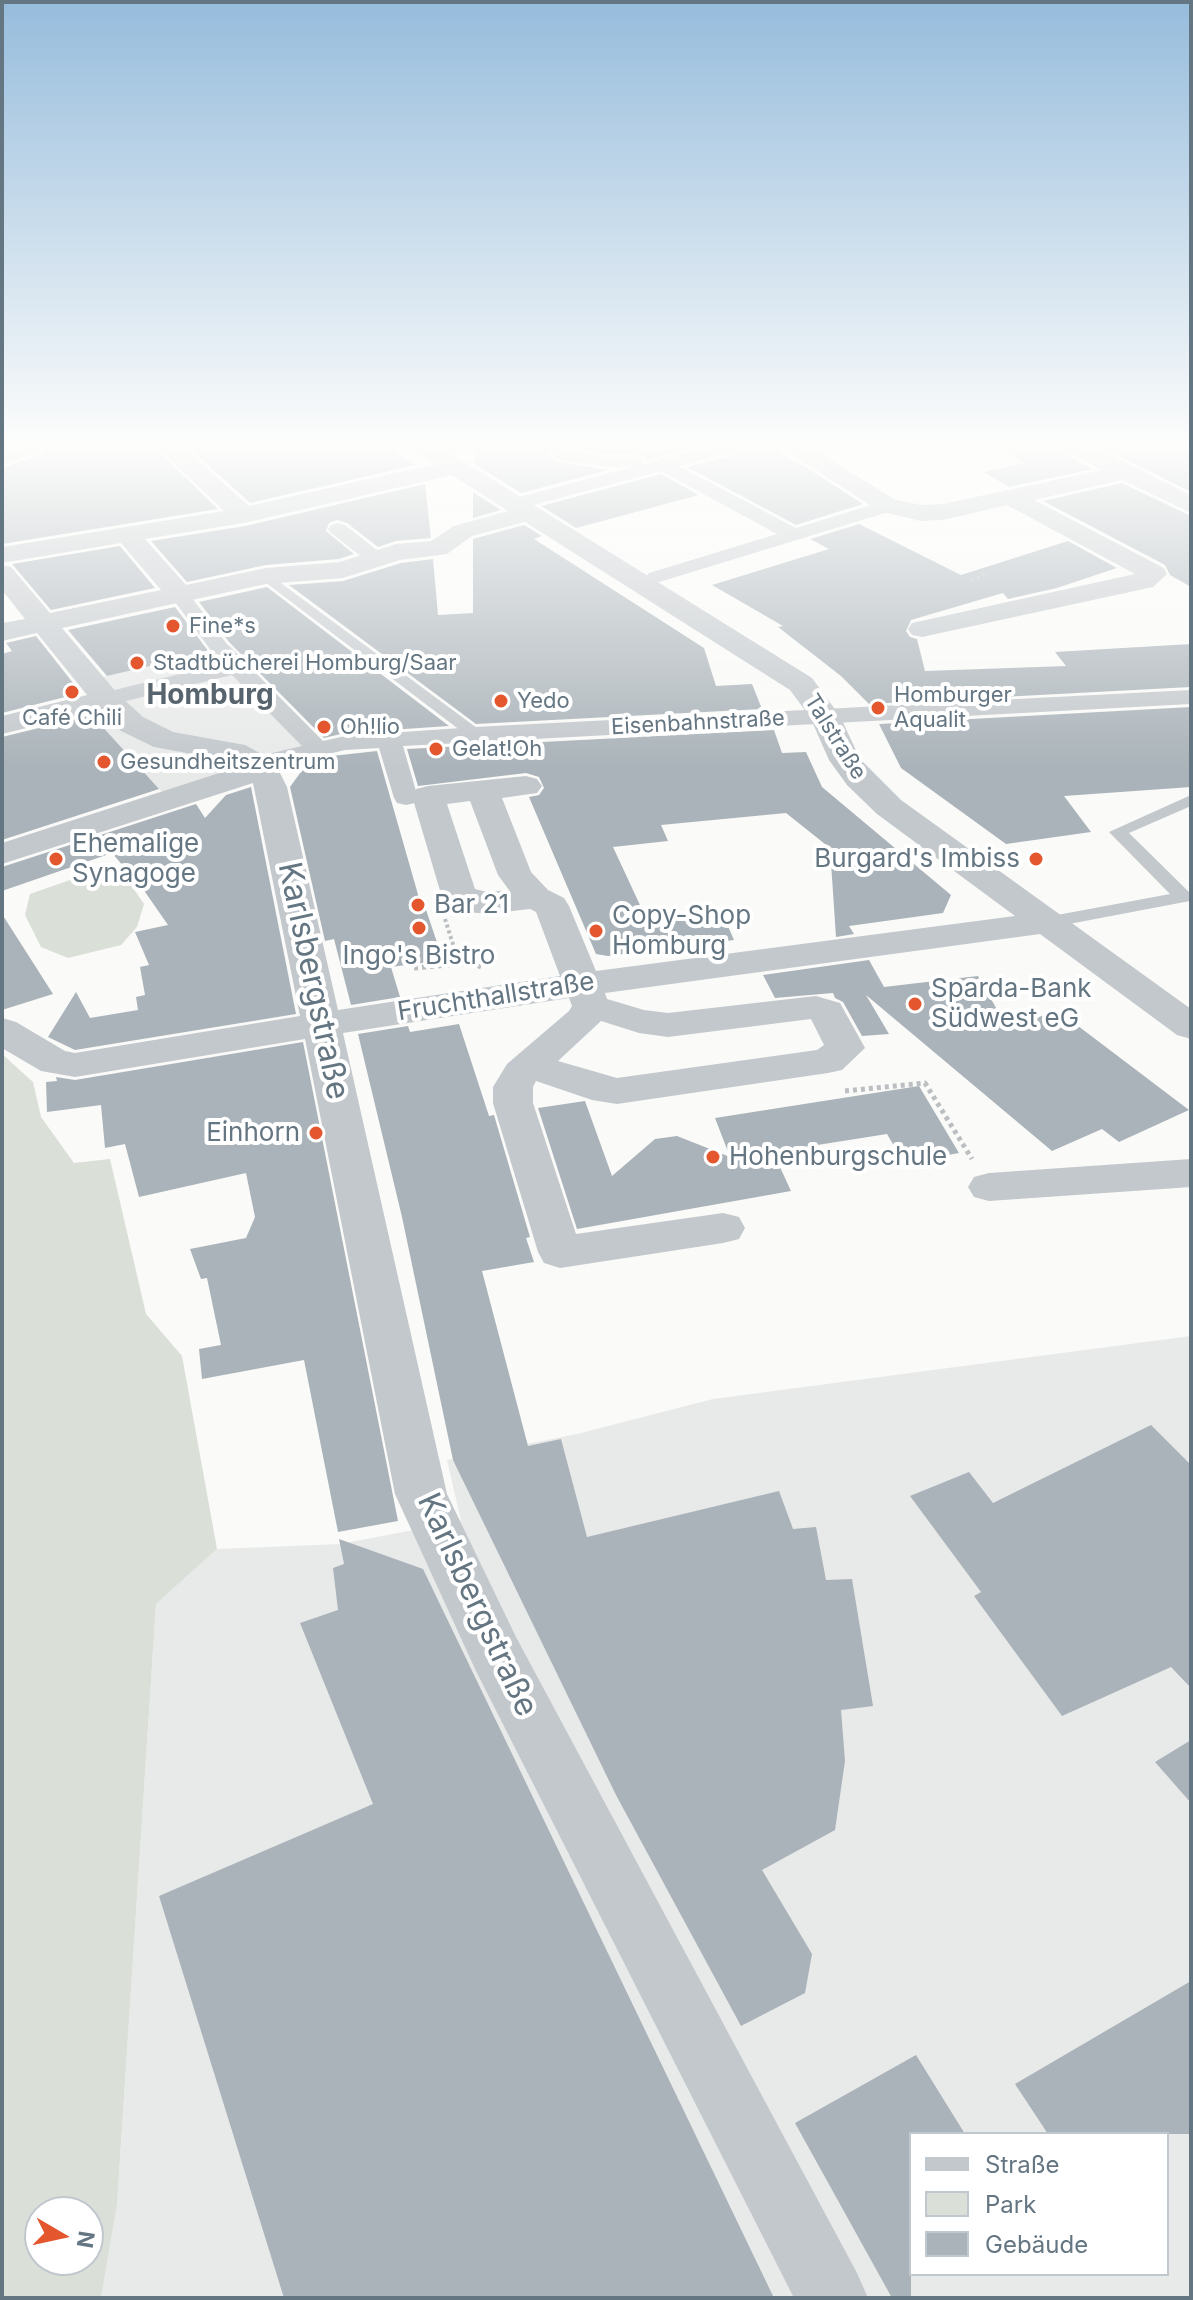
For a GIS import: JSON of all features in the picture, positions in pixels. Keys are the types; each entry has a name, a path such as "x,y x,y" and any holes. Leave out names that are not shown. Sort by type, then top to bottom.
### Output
{"street":[{"path":"144,553 179,594 219,649 316,747"},
{"path":"369,553 375,558"},
{"path":"2,632 266,576 343,570 391,553"},
{"name":"Talstraße","path":"594,553 801,684 825,716 845,760 858,778 889,807 1191,1027"},
{"path":"656,577 734,553"},
{"path":"922,629 1143,581 1154,574 1115,553"},
{"path":"245,558 266,576"},
{"path":"2,573 106,699 132,724 152,735 234,752 259,767"},
{"path":"2,725 237,667"},
{"name":"Eisenbahnstraße","path":"259,767 316,747 389,740 1191,697"},
{"path":"389,740 406,798"},
{"path":"2,854 259,767"},
{"name":"Karlsbergstraße","path":"259,767 271,787 421,1494 496,1654 832,2298"},
{"path":"526,786 428,796 459,894 469,901 487,903 535,898"},
{"path":"482,790 515,875 535,898 551,906 586,995 584,1018 529,1065 513,1087 513,1103 560,1252 723,1228"},
{"name":"Fruchthallstraße","path":"2,1030 55,1062 75,1065 327,1046 586,995 1048,922"},
{"path":"529,1065 606,1091 617,1091 837,1076 845,1048 826,1011 816,1007 668,1025 639,1021 586,995"},
{"path":"989,1187 1191,1173"}],"lane":[{"path":"266,576 475,734"},
{"path":"1048,922 1183,897 1118,832 1191,800"}],"path":[{"path":"971,580 988,574"},
{"path":"837,1076 925,1083 989,1187"}],"shaded area":[{"path":"230,645 325,746 169,800 83,705 105,699 91,680"},
{"path":"1191,1336 1191,2298 101,2298 117,2205 156,1604 217,1549 340,1544 461,1521 447,1460 577,1434 713,1399"}],"green space":[{"path":"90,873 107,873 127,879 144,904 137,927 121,945 68,958 41,947 25,915 30,894"},
{"path":"2,1054 33,1082 41,1117 74,1163 110,1159 146,1314 182,1356 217,1549 156,1604 117,2205 101,2298 2,2298"}],"building":[{"path":"76,553 126,553 155,588 51,610 12,564"},
{"path":"162,553 354,554 339,559 266,565 187,582"},
{"path":"473,553 556,553 704,648 716,686 752,684 762,709 476,724 289,585 343,581 401,563 433,559 438,615 473,613"},
{"path":"815,553 918,553 961,575 1029,553 1090,553 1117,568 1057,588 1008,599 1003,593 911,620 906,631 910,637 917,639 925,671 1066,666 1055,652 1191,644 1191,687 869,704 841,676 778,627 783,626 712,585"},
{"path":"1143,553 1191,553 1191,587 1170,575 1165,565"},
{"path":"267,587 449,726 345,733 324,738 229,642 199,602"},
{"path":"175,607 209,652 107,676 68,630"},
{"path":"36,636 81,693 2,713 2,654 12,651 6,643"},
{"path":"1191,707 1191,787 1064,796 1091,832 1006,844 901,768 879,724"},
{"path":"92,715 159,789 2,840 2,737"},
{"path":"774,730 782,753 806,752 822,787 951,895 943,913 849,926 854,934 836,937 830,848 786,813 661,825 668,841 613,847 646,918 721,910 734,940 608,956 596,954 529,797 539,795 544,788 539,777 526,773 418,786 407,749"},
{"path":"377,751 419,898 422,898 443,960 391,967 400,997 351,1005 334,939 325,941 290,787 303,769 334,758 332,756"},
{"path":"251,787 296,1014 75,1050 48,1037 76,992 90,1018 138,1010 136,997 145,995 140,967 149,965 135,932 168,925 112,853 2,891 2,867 196,804 205,818 226,795"},
{"path":"2,914 53,994 2,1010"},
{"path":"869,960 884,987 978,976 1008,1029 1057,1010 1189,1110 1119,1142 1102,1129 1052,1151 866,995 889,1034 862,1036 843,1002 833,993 775,998 763,975"},
{"path":"459,1024 489,1116 494,1115 530,1237 526,1238 534,1262 482,1271 528,1446 561,1439 587,1537 779,1491 793,1529 816,1527 826,1580 852,1579 873,1706 841,1710 845,1761 835,1830 762,1870 812,1954 805,1993 741,2026 616,1795 453,1460 402,1217 358,1034 408,1026 410,1032"},
{"path":"303,1042 398,1521 338,1532 304,1360 202,1379 199,1349 221,1345 207,1278 201,1279 190,1249 246,1238 255,1217 246,1173 139,1197 125,1144 105,1148 101,1105 47,1112 46,1082 57,1081 56,1077 75,1080"},
{"name":"Hohenburgschule","path":"919,1086 959,1153 904,1163 887,1134 773,1152 791,1191 577,1229 538,1108 585,1101 612,1176 655,1139 677,1136 730,1157 715,1118"},
{"path":"1151,1425 1191,1465 1191,1688 1171,1667 1062,1716 974,1596 981,1592 910,1496 969,1472 993,1503"},
{"path":"339,1539 423,1569 774,2298 284,2298 159,1896 373,1804 300,1623 338,1610 333,1568 344,1564"},
{"path":"1191,1740 1191,1803 1155,1762"},
{"path":"1191,1981 1191,2134 1047,2132 1015,2084"},
{"path":"916,2055 964,2132 909,2132 911,2298 892,2298 795,2123"}],"place":[{"name":"Fine*s","path":"173,626"},
{"name":"Stadtbücherei Homburg/Saar","path":"137,663"},
{"name":"Café Chili","path":"72,692"},
{"name":"Yedo","path":"501,701"},
{"name":"Homburger Aqualit","path":"878,708"},
{"name":"Oh!lio","path":"324,727"},
{"name":"Gelat!Oh","path":"436,749"},
{"name":"Gesundheitszentrum","path":"104,762"},
{"name":"Ehemalige Synagoge","path":"56,859"},
{"name":"Burgard's Imbiss","path":"1036,859"},
{"name":"Bar 21","path":"418,905"},
{"name":"Ingo's Bistro","path":"419,928"},
{"name":"Copy-Shop Homburg","path":"596,931"},
{"name":"Sparda-Bank Südwest eG","path":"915,1004"},
{"name":"Einhorn","path":"316,1133"},
{"name":"Hohenburgschule","path":"713,1157"}],"district":[{"name":"Homburg","path":"210,696"}]}
